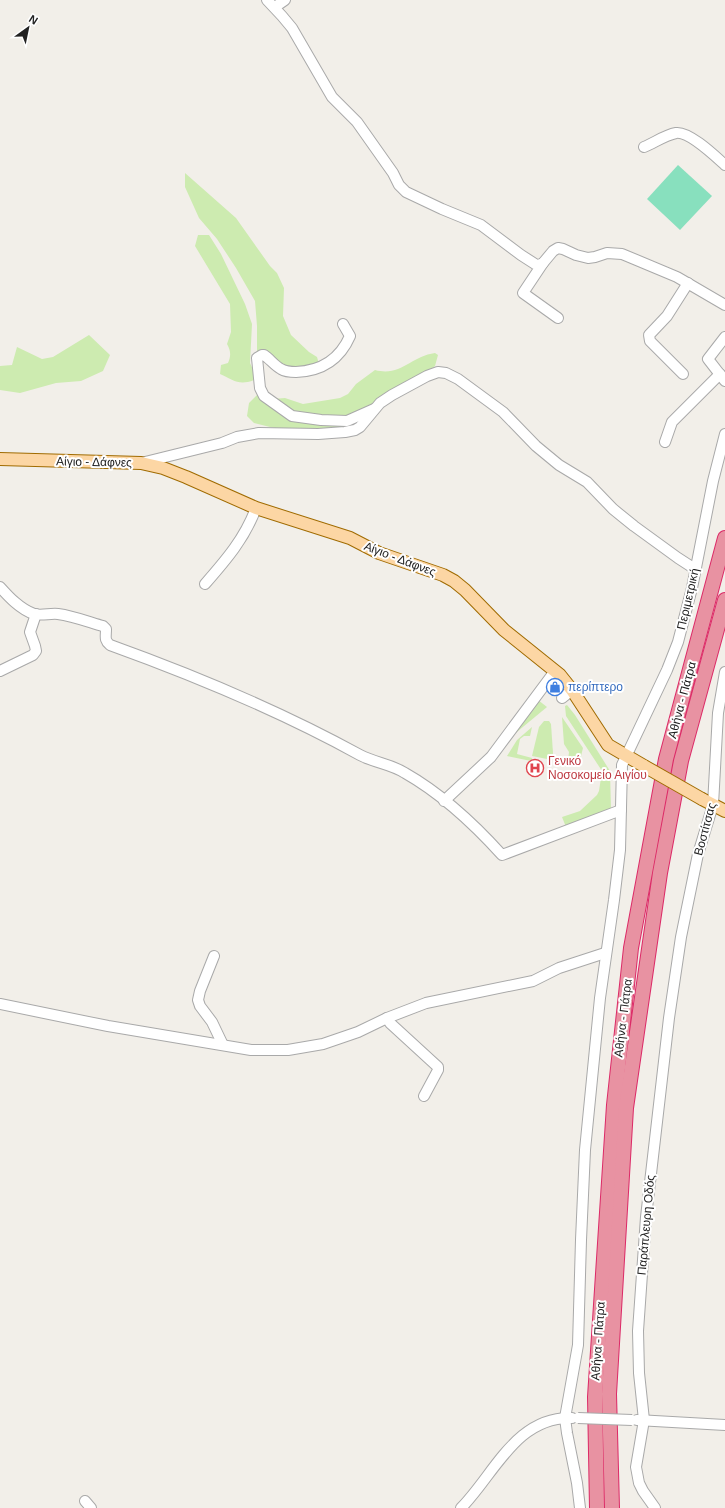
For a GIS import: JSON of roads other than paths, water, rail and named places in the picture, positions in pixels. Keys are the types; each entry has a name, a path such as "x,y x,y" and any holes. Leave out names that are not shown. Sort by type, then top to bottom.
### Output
{"highway":[{"name":"Αθήνα - Πάτρα","path":"597,1508 595,1397 614,1105 632,948 666,759 725,538"},
{"name":"Αθήνα - Πάτρα","path":"612,1508 609,1394 626,1108 660,874 681,761 725,600"}],"main road":[{"name":"Αίγιο - Δάφνες","path":"0,459 140,463 163,468 256,508 350,538 384,556 447,577 461,586 504,630 555,671 572,690 608,745 725,811"}],"street":[{"path":"267,0 275,7 292,28 329,93 336,102 357,122 371,144 392,170 402,188 413,196 481,225 533,263 538,265 543,263"},
{"path":"275,7 284,0"},
{"path":"644,147 672,134 680,133 697,142 725,165"},
{"path":"558,318 522,293 543,263 553,251 558,248 578,256 588,258 607,253 621,254 664,271 688,283 725,305"},
{"path":"683,374 650,341 649,335 667,316 688,283"},
{"path":"343,324 350,336 345,348 332,360 317,369 289,372 281,370 264,355 257,358 260,388 264,396 292,416 321,420 347,421 376,408"},
{"path":"665,442 672,422 722,377 708,359 725,337"},
{"path":"140,463 222,443 237,437 259,433 318,434 354,430 360,427 376,408 392,395 427,376 438,372 446,373 458,379 503,412 529,439 559,465 587,482 613,509 634,526 695,569"},
{"name":"Περιμετρική","path":"580,1508 577,1484 566,1433 565,1418 578,1345 585,1150 605,953 620,857 622,765 656,694 678,642 692,588 713,481 725,434"},
{"path":"205,584 241,540 248,528 256,508"},
{"path":"0,587 15,602 36,614 59,614 103,626 106,630 105,638 110,645 239,695 313,729 365,758 398,769 424,785 444,800 478,829 502,855 621,810"},
{"path":"0,671 33,655 36,651 36,646 30,632 36,614"},
{"path":"444,800 491,757 555,671"},
{"name":"Βοστίτσας","path":"681,937 708,802 718,713 725,672"},
{"path":"562,698 572,690"},
{"name":"Παράπλευρη Οδός","path":"655,1508 643,1491 637,1474 637,1456 644,1420 638,1372 638,1331 646,1217 668,1026 681,937"},
{"path":"0,1004 108,1026 251,1050 288,1050 304,1048 358,1032 387,1018 426,1003 533,981 559,968 605,953"},
{"path":"214,956 198,1000 200,1006 212,1022 223,1045"},
{"path":"387,1018 390,1023 438,1067 438,1070 424,1096"},
{"path":"461,1508 505,1452 520,1437 541,1424 565,1418 578,1418 725,1425"}],"place":[{"name":"περίπτερο","path":"555,687"},
{"name":"Γενικό Νοσοκομείο Αιγίου","path":"535,768"}]}
